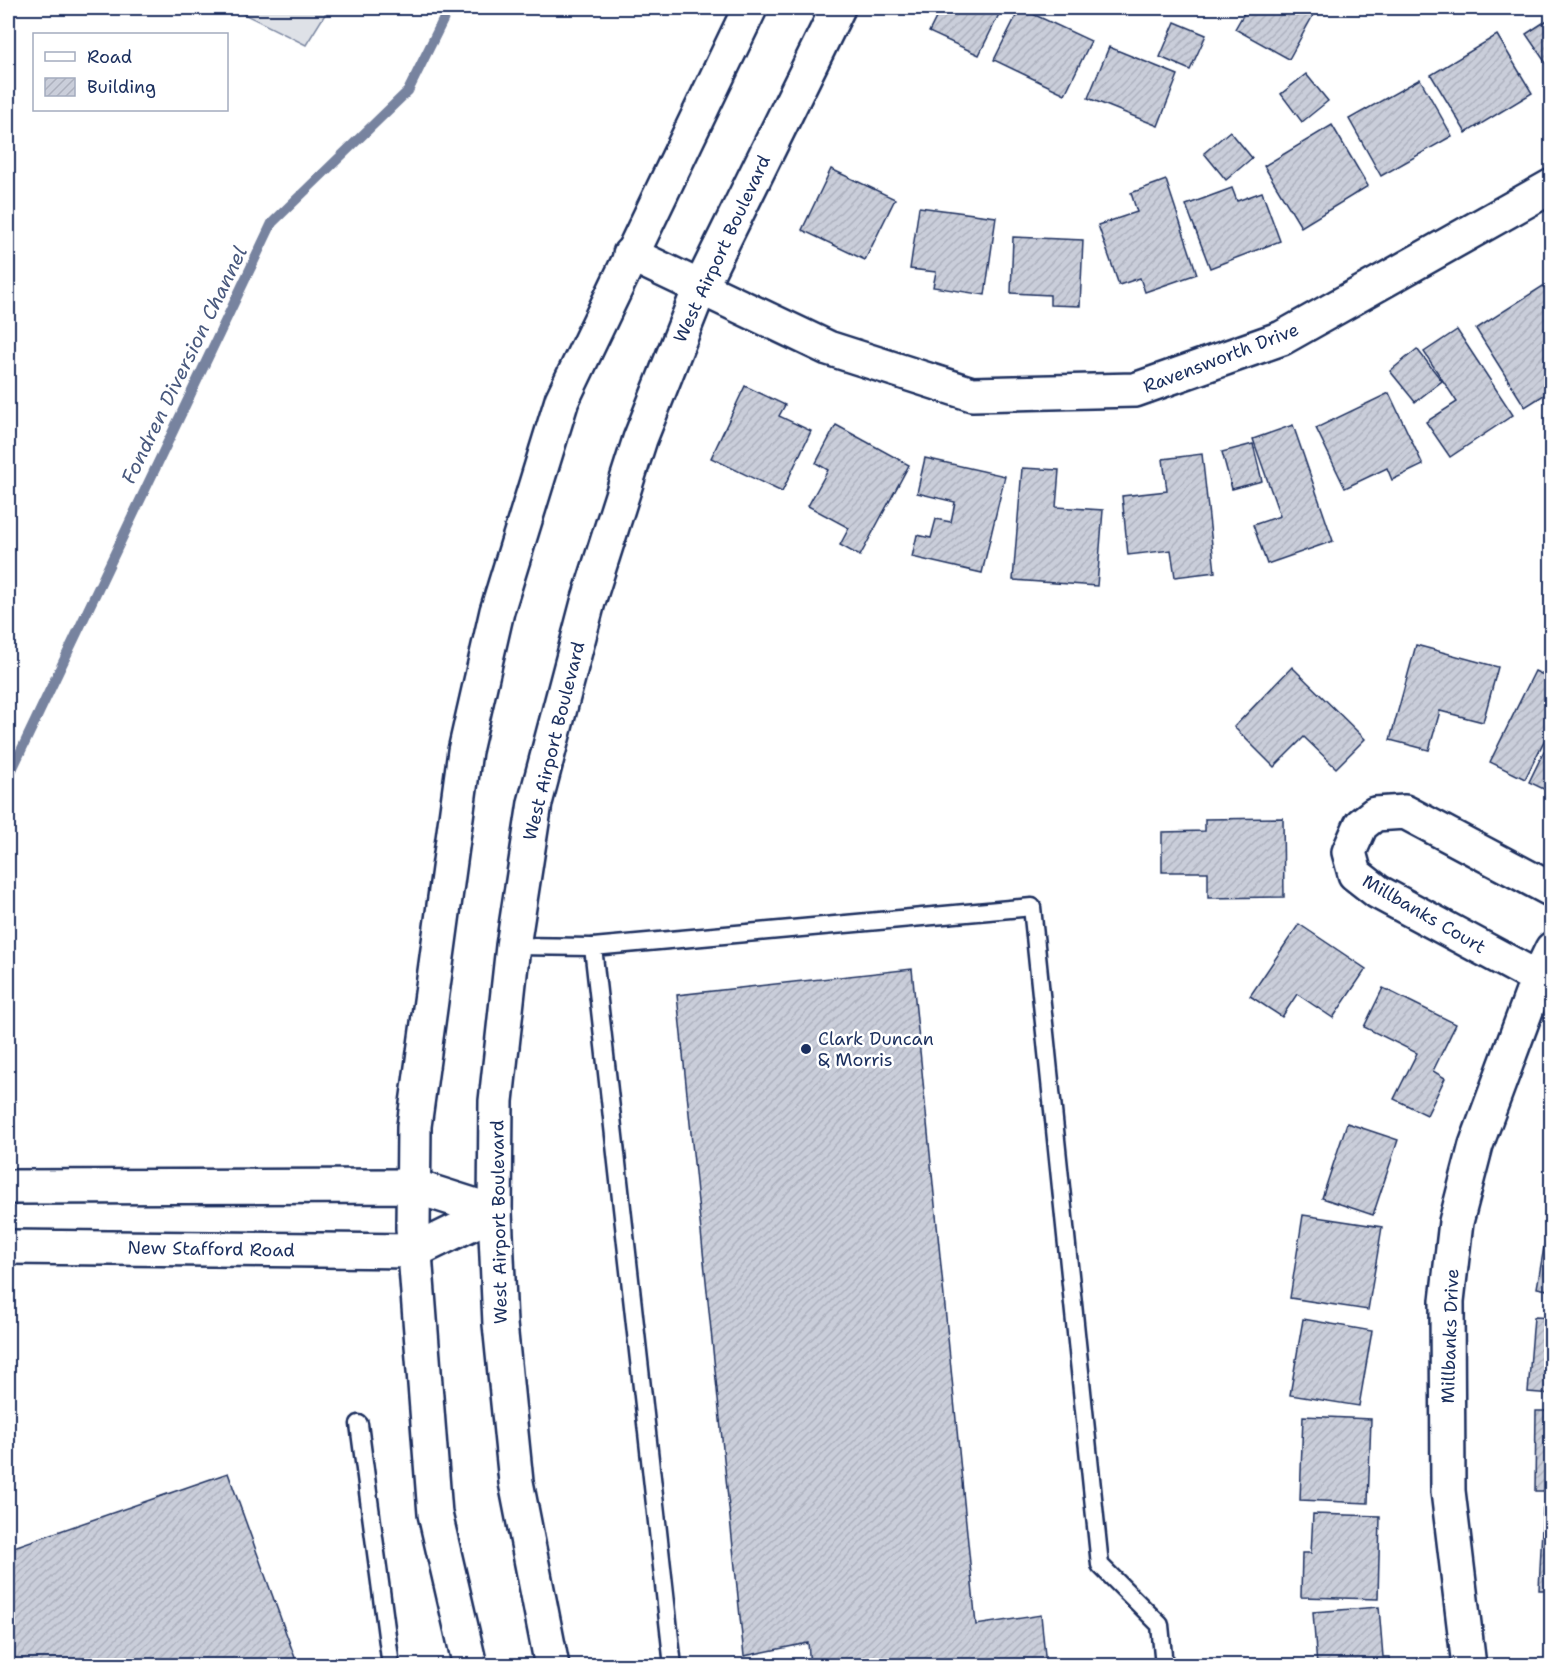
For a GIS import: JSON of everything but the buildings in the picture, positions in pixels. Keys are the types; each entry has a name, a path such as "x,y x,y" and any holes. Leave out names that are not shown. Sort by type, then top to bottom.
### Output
{"main road":[{"path":"470,1665 435,1514 415,1251 413,1186 414,1125 465,751 497,611 562,400 630,254 750,8"},
{"name":"West Airport Boulevard","path":"552,1665 516,1482 500,1324 495,1212 496,1101 513,946 535,803 588,602 640,439 700,288 838,8"},
{"name":"Ravensworth Drive","path":"630,254 828,348 972,394 1135,390 1282,338 1551,186"},
{"name":"Millbanks Court","path":"1545,964 1378,892 1355,874 1349,852 1361,825 1375,814 1405,812 1551,890"},
{"name":"Millbanks Drive","path":"1469,1665 1448,1491 1448,1301 1456,1222 1476,1145 1545,964"},
{"path":"8,1187 413,1186 495,1212"},
{"path":"415,1251 495,1212"},
{"name":"New Stafford Road","path":"8,1246 415,1251"}],"lane":[{"path":"513,946 593,947 1032,907 1100,1565 1160,1625 1164,1665"},
{"path":"593,947 673,1665"},
{"path":"359,1424 391,1665"}],"shaded area":[{"path":"232,8 329,8 306,45"}],"waterway":[{"name":"Fondren Diversion Channel","path":"8,778 272,223 408,91 449,8"}],"place":[{"name":"Clark Duncan & Morris","path":"806,1049"}]}
